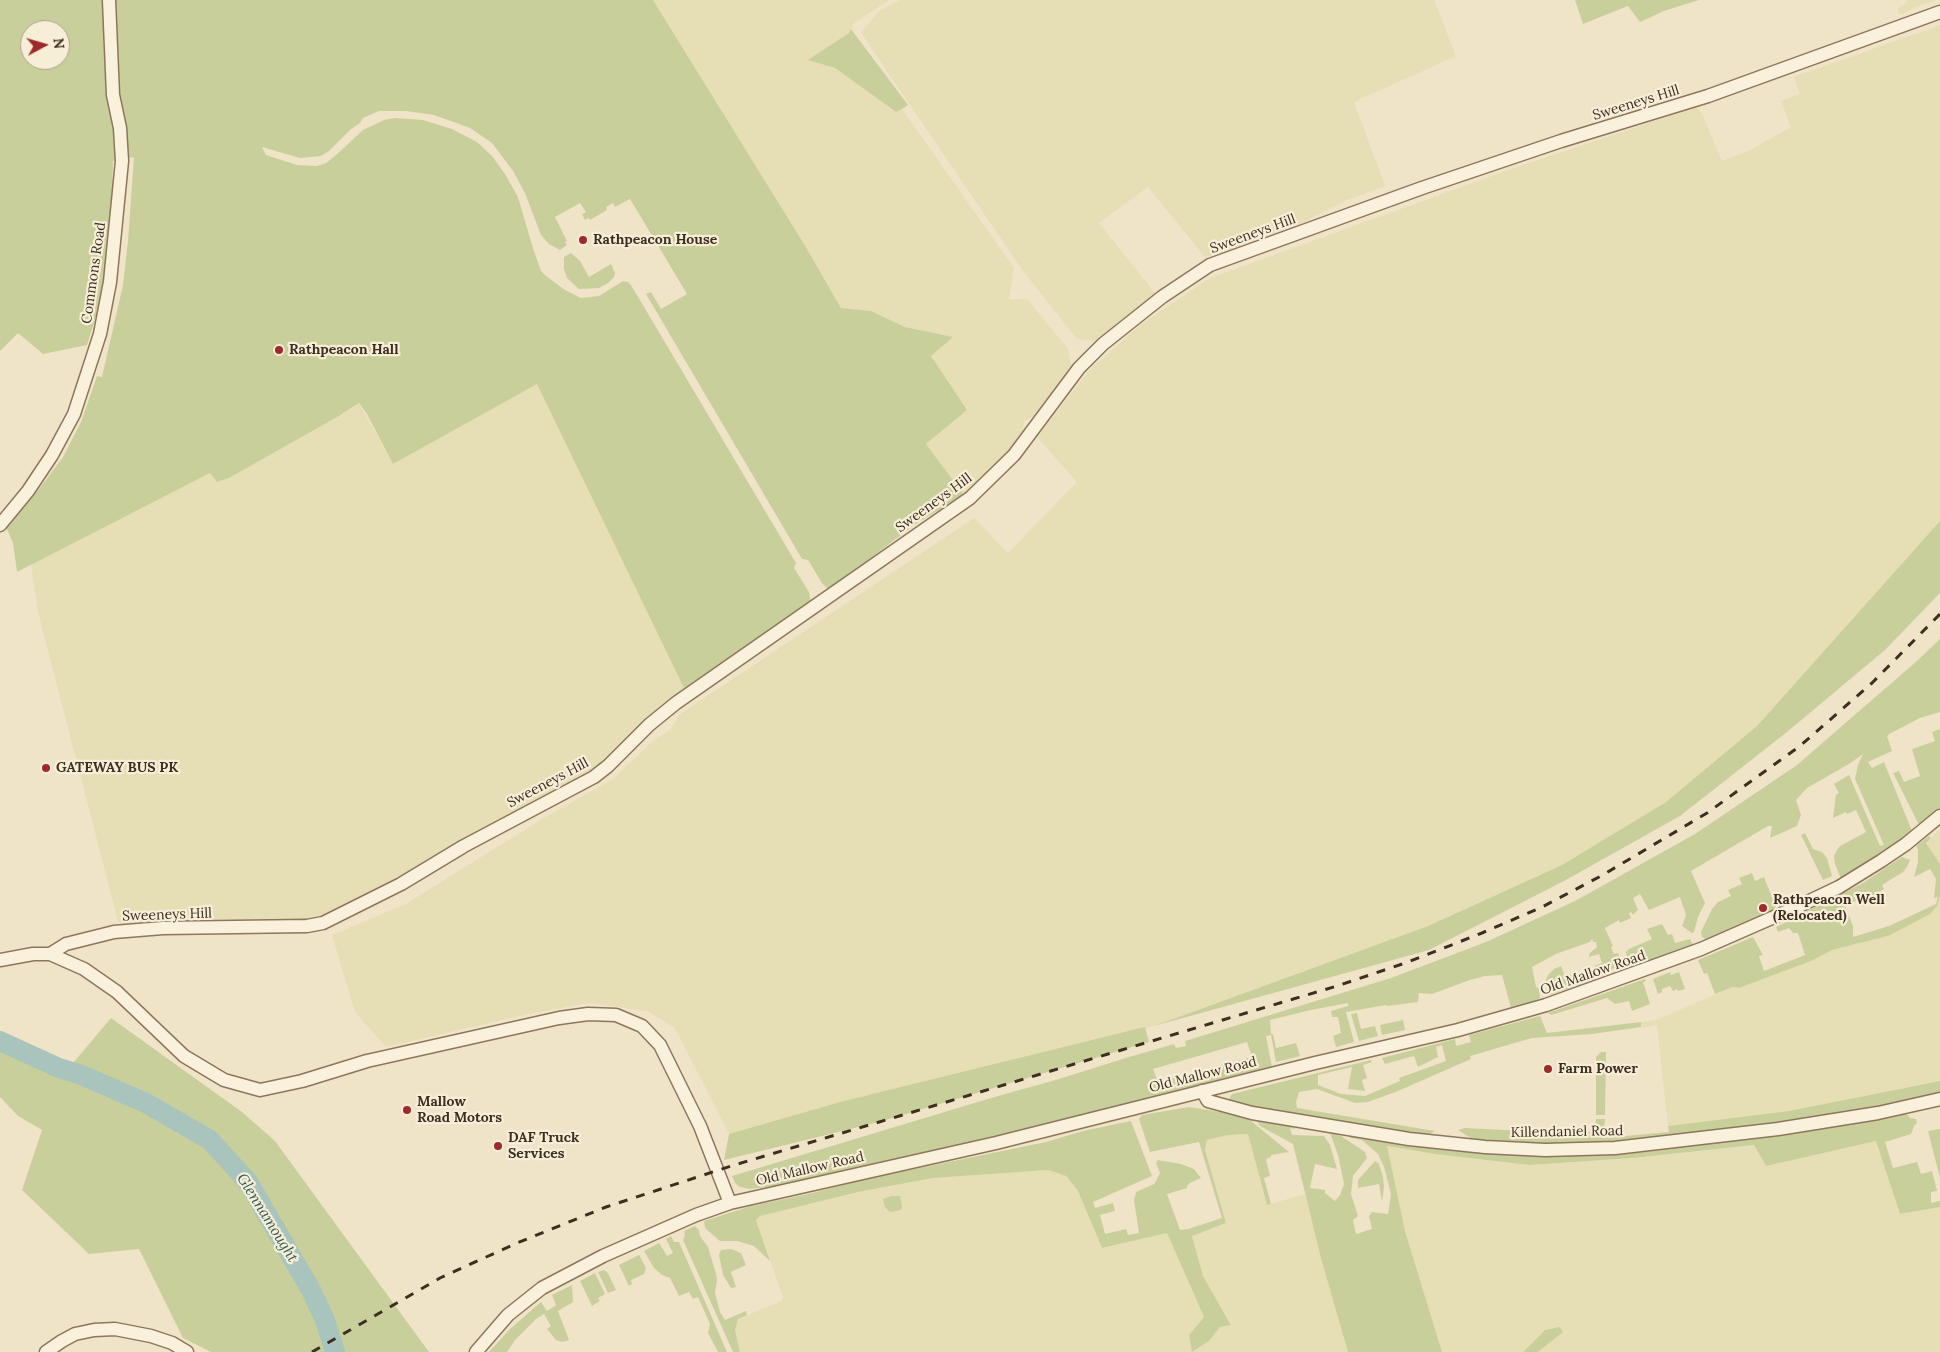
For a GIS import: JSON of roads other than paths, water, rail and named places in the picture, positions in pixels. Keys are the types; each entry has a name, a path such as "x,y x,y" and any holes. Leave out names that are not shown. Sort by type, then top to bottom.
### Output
{"street":[{"name":"Commons Road","path":"0,525 28,491 52,455 70,423 76,410 100,334 110,282 122,161 120,128 112,95 108,0"},
{"name":"Sweeneys Hill","path":"50,954 66,944 114,932 163,928 308,926 322,922 401,884 496,828 594,777 608,766 649,725 676,703 970,498 1014,455 1079,368 1103,344 1162,298 1210,266 1422,188 1565,140 1702,98 1940,12"},
{"name":"Old Mallow Road","path":"476,1352 508,1314 542,1288 604,1256 674,1224 730,1203 996,1143 1202,1091 1482,1024 1546,1005 1646,971 1754,928 1840,887 1906,844 1940,816"},
{"path":"0,960 33,954 50,954 84,969 117,992 184,1056 224,1080 260,1090 302,1081 367,1061 558,1018 588,1014 616,1014 642,1026 660,1045 700,1126 730,1203"},
{"name":"Killendaniel Road","path":"1202,1091 1208,1102 1252,1113 1409,1139 1545,1150 1615,1148 1778,1129 1878,1113 1940,1099"},
{"path":"46,1352 75,1334 115,1328 151,1336 172,1343 187,1352"}],"waterway":[{"name":"Glennamought","path":"0,1041 59,1068 79,1074 146,1103 210,1140 248,1182 311,1290 325,1320 335,1352"}],"railway":[{"path":"312,1352 440,1278 517,1243 606,1207 731,1166 1337,986 1408,962 1542,907 1601,876 1707,813 1800,746 1872,683 1940,614"}],"place":[{"name":"Rathpeacon House","path":"583,240"},
{"name":"Rathpeacon Hall","path":"279,350"},
{"name":"GATEWAY BUS PK","path":"46,768"},
{"name":"Rathpeacon Well (Relocated)","path":"1763,908"},
{"name":"Farm Power","path":"1548,1069"},
{"name":"Mallow Road Motors","path":"407,1110"},
{"name":"DAF Truck Services","path":"498,1146"}]}
